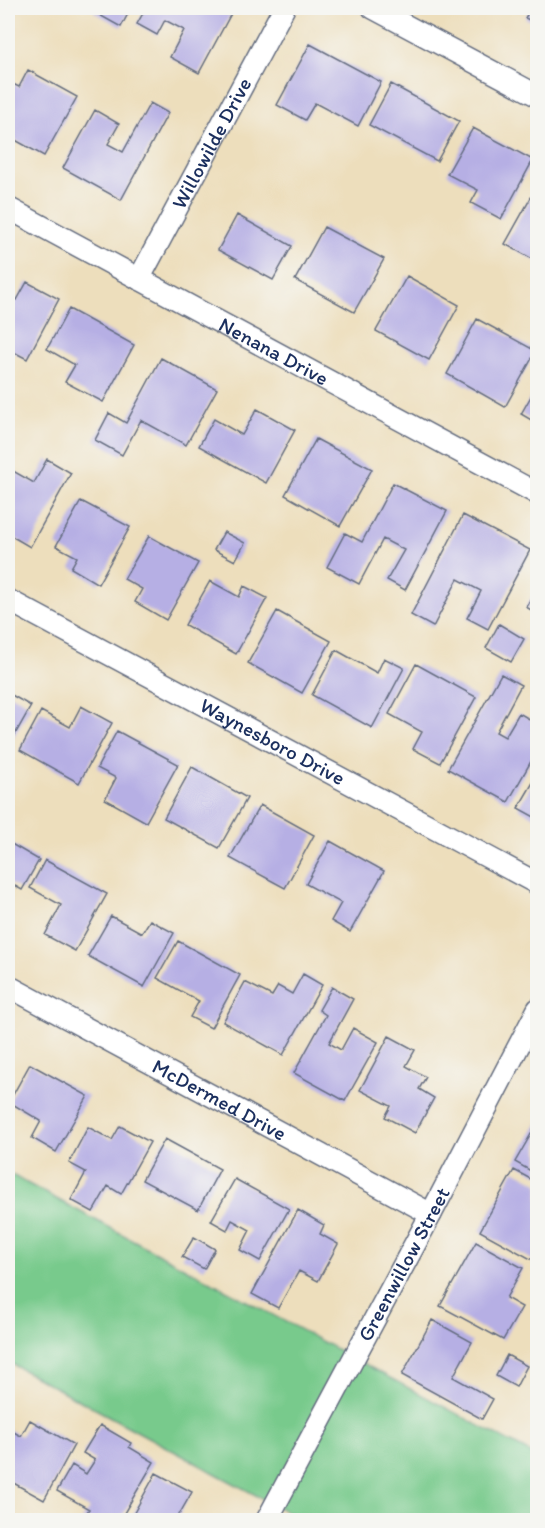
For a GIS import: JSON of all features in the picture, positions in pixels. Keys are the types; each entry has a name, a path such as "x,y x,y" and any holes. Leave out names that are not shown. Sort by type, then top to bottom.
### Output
{"street":[{"name":"Willowilde Drive","path":"140,279 284,8"},
{"path":"373,8 537,96"},
{"name":"Nenana Drive","path":"8,208 537,494"},
{"name":"Waynesboro Drive","path":"8,600 537,884"},
{"name":"McDermed Drive","path":"8,986 431,1214"},
{"name":"Greenwillow Street","path":"267,1521 431,1214 537,1009"}],"green space":[{"path":"8,1173 534,1455 537,1450 537,1520 302,1520 8,1362"}],"building":[{"path":"96,8 131,8 121,27 94,12"},
{"path":"146,8 234,8 199,73 170,57 184,30 165,20 157,35 137,24"},
{"path":"531,8 538,8 538,24 525,18"},
{"path":"310,44 381,82 358,126 315,103 305,120 277,105"},
{"path":"28,70 77,97 44,156 8,136 8,85 9,82 19,87"},
{"path":"391,84 459,121 437,161 369,125"},
{"path":"150,103 168,113 121,200 63,168 95,110 119,124 108,144 123,152"},
{"path":"473,128 533,160 501,219 471,203 478,190 447,174"},
{"path":"538,185 538,262 505,244"},
{"path":"237,215 292,246 273,280 218,250"},
{"path":"324,227 384,259 354,312 295,280"},
{"path":"407,276 459,305 429,360 376,331"},
{"path":"27,282 59,299 27,359 8,349 8,295 17,300"},
{"path":"69,309 134,345 103,402 65,382 75,365 47,349"},
{"path":"477,319 536,351 505,407 447,374"},
{"path":"161,358 217,389 186,445 141,420 122,455 95,440 109,413 126,423"},
{"path":"538,384 538,424 521,414"},
{"path":"257,409 295,430 266,483 199,446 214,419 242,435"},
{"path":"316,439 372,469 340,526 285,495"},
{"path":"47,459 71,473 30,547 8,534 8,468 34,483"},
{"path":"393,483 447,511 405,590 387,580 404,550 383,539 359,584 327,567 345,533 362,542"},
{"path":"81,501 130,527 98,584 71,568 77,557 56,546"},
{"path":"463,515 530,550 488,629 467,618 481,591 458,579 433,627 411,615"},
{"path":"224,532 245,543 235,561 214,550"},
{"path":"149,536 198,563 166,620 135,602 142,589 124,579"},
{"path":"210,581 239,597 244,586 267,598 236,654 185,625"},
{"path":"538,586 538,614 526,607"},
{"path":"277,611 331,641 302,693 248,663"},
{"path":"499,624 524,639 511,662 486,648"},
{"path":"336,650 377,673 384,658 404,668 372,728 312,695"},
{"path":"416,664 476,697 440,763 413,749 422,732 389,714"},
{"path":"501,674 521,685 496,732 505,737 519,713 538,724 538,749 508,802 448,769"},
{"path":"8,693 31,706 13,738 8,736"},
{"path":"81,706 112,723 79,783 20,750 41,711 70,727"},
{"path":"117,731 178,764 146,822 105,799 116,778 97,768"},
{"path":"192,767 247,798 219,848 164,818"},
{"path":"538,774 538,819 518,808"},
{"path":"260,805 314,835 285,888 230,858"},
{"path":"330,841 384,871 350,932 331,921 341,903 306,884"},
{"path":"8,842 39,860 22,890 8,882"},
{"path":"45,860 107,894 75,951 45,935 61,905 30,888"},
{"path":"111,916 142,933 150,920 174,933 144,987 88,956"},
{"path":"178,941 240,975 211,1028 190,1017 199,1001 157,978"},
{"path":"303,974 322,985 283,1055 223,1022 245,982 272,996 278,986 292,994"},
{"path":"332,987 353,999 329,1043 341,1050 353,1028 378,1042 345,1101 294,1073 326,1015 319,1010"},
{"path":"389,1036 415,1050 406,1066 426,1077 419,1089 434,1098 415,1133 385,1117 391,1106 360,1090"},
{"path":"30,1064 88,1096 56,1152 32,1138 41,1121 9,1102"},
{"path":"538,1122 538,1175 515,1162"},
{"path":"120,1126 150,1142 121,1194 108,1186 93,1212 71,1200 86,1172 69,1163 88,1127 112,1140"},
{"path":"165,1139 220,1169 198,1210 142,1180"},
{"path":"514,1170 538,1183 538,1263 480,1231"},
{"path":"235,1179 289,1209 260,1261 240,1250 250,1230 232,1220 227,1230 211,1221"},
{"path":"298,1210 324,1225 320,1234 338,1244 318,1281 299,1271 278,1308 252,1294"},
{"path":"194,1237 215,1249 204,1269 182,1257"},
{"path":"476,1242 523,1268 506,1298 522,1307 503,1340 440,1306"},
{"path":"432,1320 472,1342 453,1377 493,1399 482,1419 402,1375"},
{"path":"507,1355 527,1366 516,1387 496,1376"},
{"path":"30,1420 74,1445 44,1500 8,1480 8,1429 21,1436"},
{"path":"100,1425 131,1443 129,1447 154,1462 120,1520 82,1520 89,1509 57,1491 72,1465 86,1474 95,1460 83,1453"},
{"path":"156,1473 192,1492 176,1520 130,1520"}]}
